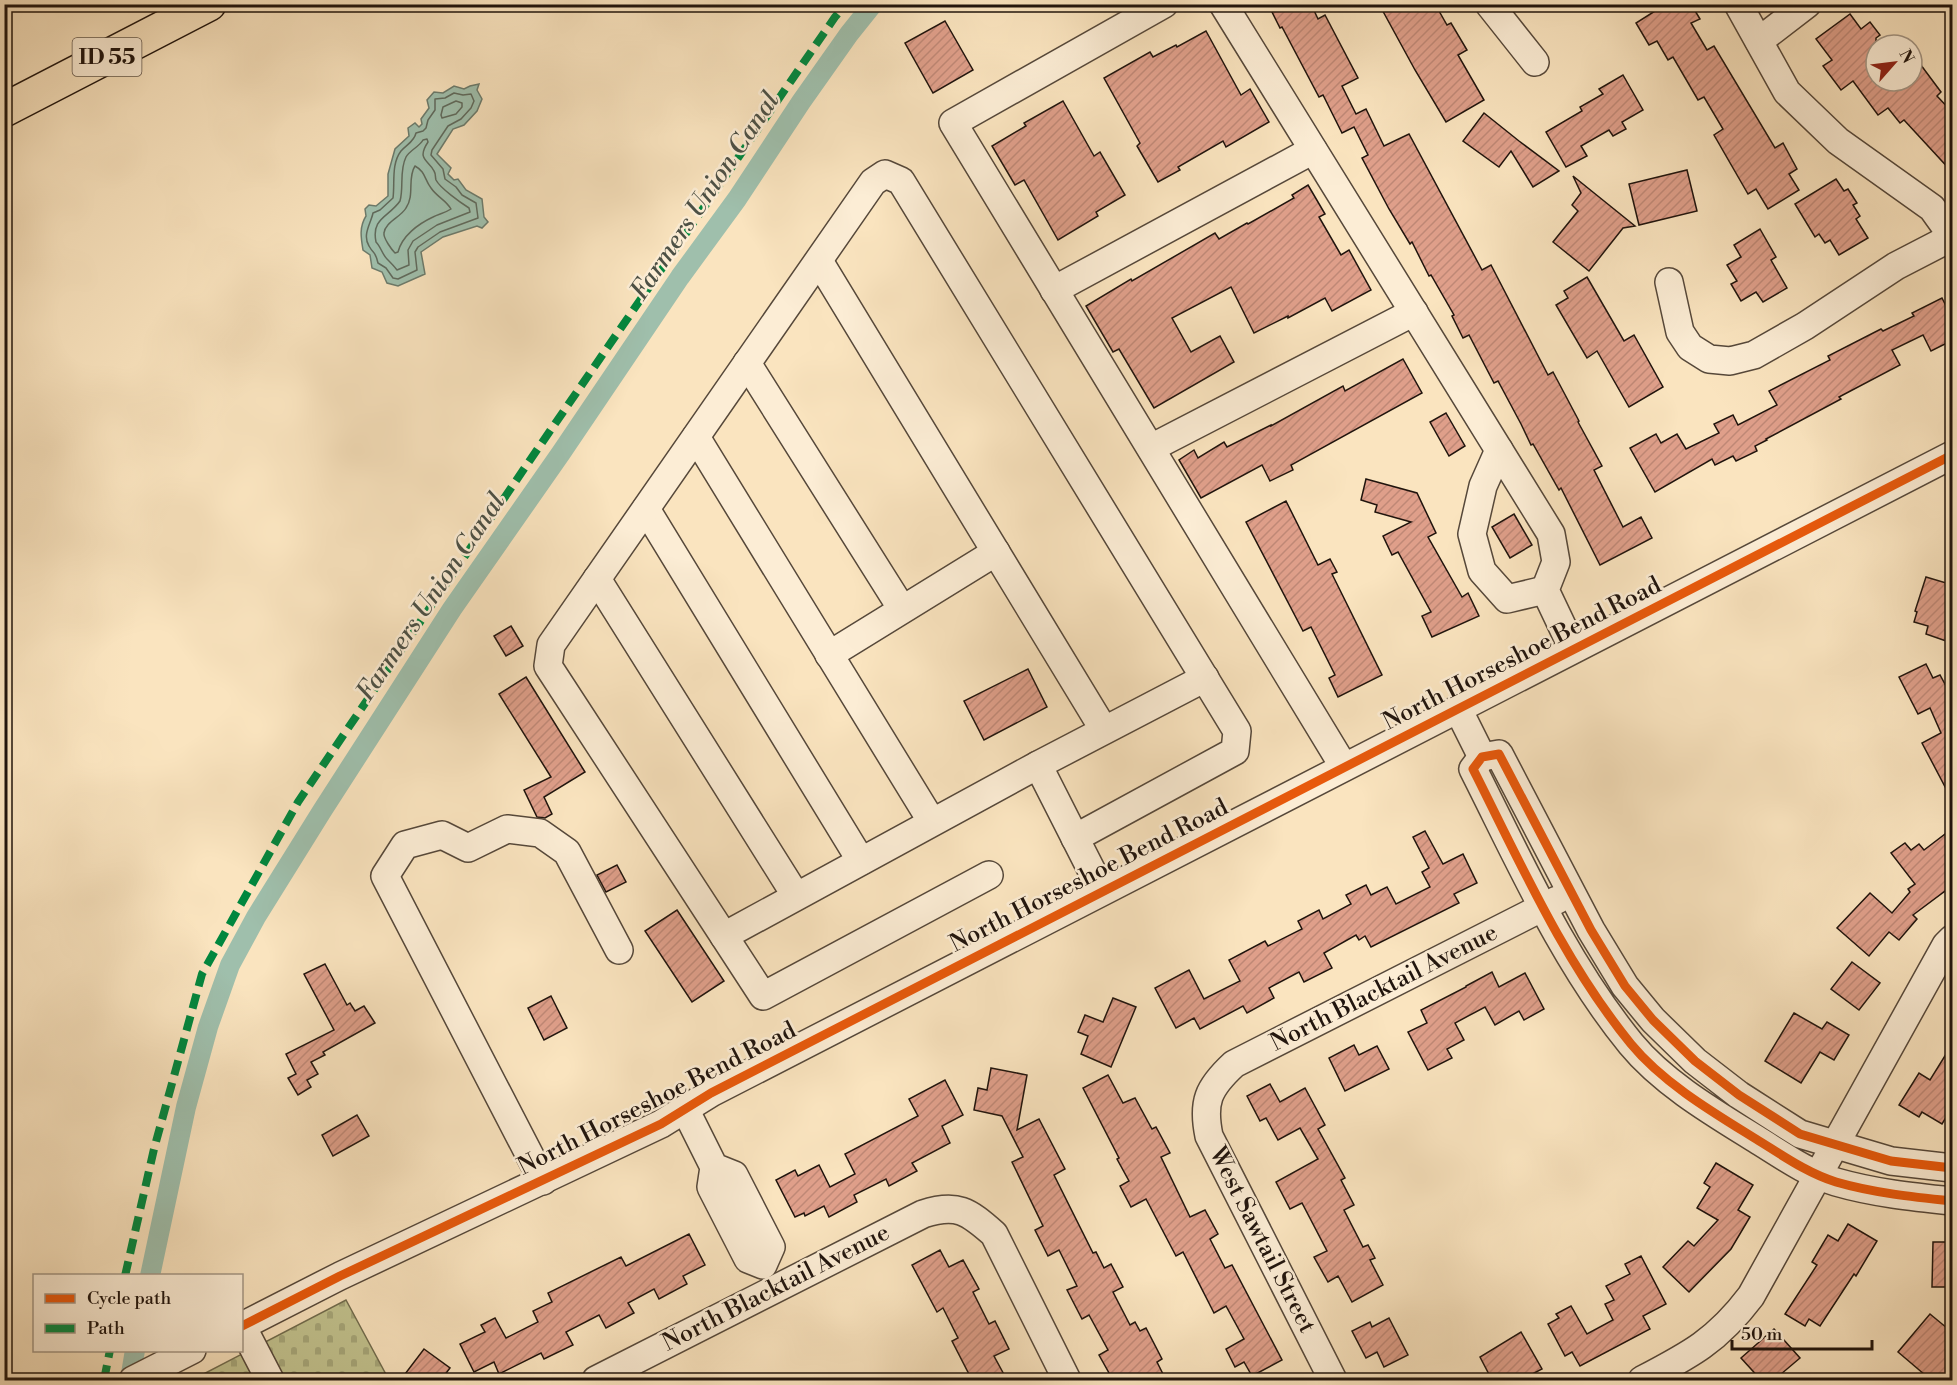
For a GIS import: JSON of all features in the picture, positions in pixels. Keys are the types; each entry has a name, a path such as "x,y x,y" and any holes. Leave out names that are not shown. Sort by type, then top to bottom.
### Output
{"highway":[{"name":"ID 55","path":"4,110 209,4"}],"street":[{"path":"1164,4 953,123 1344,767"},
{"path":"1223,4 1551,534 1556,562 1545,590 1573,649"},
{"path":"1489,4 1535,62"},
{"path":"1669,282 1680,332 1690,347 1709,359 1730,361 1754,355 1804,326 1896,266 1953,236 1932,208 1838,141 1787,92 1738,4"},
{"path":"1759,41 1807,4"},
{"path":"1054,290 1313,150"},
{"path":"990,875 763,996 548,666 551,645 873,182 885,174 901,181 1237,731 1236,751 1075,838"},
{"path":"819,261 1104,730"},
{"path":"1150,448 1414,312"},
{"path":"747,363 902,609"},
{"path":"696,438 932,822"},
{"path":"1500,450 1483,486 1472,534 1482,571 1508,599 1545,590"},
{"name":"North Horseshoe Bend Road","path":"243,1325 340,1276 661,1124 711,1093 1953,455"},
{"path":"646,509 861,861"},
{"path":"829,655 996,552"},
{"path":"597,579 796,897"},
{"path":"724,936 1038,765 1205,678"},
{"path":"1458,709 1482,757"},
{"path":"1953,1168 1891,1161 1800,1134 1740,1095 1695,1061 1653,1020 1625,986 1591,930 1499,754 1482,757 1473,769 1543,907 1592,992 1632,1046 1685,1094 1798,1166 1836,1182 1890,1194 1953,1201"},
{"path":"1038,765 1102,891"},
{"path":"543,1181 385,876 405,845 442,835 468,848 507,829 540,833 567,852 619,950"},
{"name":"North Blacktail Avenue","path":"1209,1096 1219,1078 1234,1065 1571,893"},
{"path":"1642,1380 1689,1356 1706,1344 1738,1314 1762,1278 1946,945 1953,939"},
{"name":"West Sawtail Street","path":"1209,1096 1205,1116 1209,1136 1333,1380"},
{"path":"685,1109 714,1167 711,1187 748,1259 763,1265 775,1289"},
{"name":"North Blacktail Avenue","path":"596,1380 923,1214 941,1208 960,1210 977,1219 994,1234 1066,1380"},
{"path":"243,1328 270,1380"},
{"path":"138,1378 188,1352"}],"green space":[{"path":"346,1300 389,1380 192,1380"}],"water":[{"path":"479,84 477,90 482,99 477,111 464,125 453,129 437,154 451,168 448,174 454,180 458,179 466,190 482,199 484,217 488,222 482,228 477,226 443,237 421,252 425,274 398,286 387,283 382,272 372,268 370,255 363,250 361,233 366,216 365,209 369,205 376,206 388,196 388,174 395,149 409,136 408,128 415,123 419,127 422,124 421,119 429,108 427,100 434,92 443,93 454,86 464,89"}],"building":[{"path":"1268,4 1311,4 1318,19 1325,15 1358,78 1342,86 1356,114 1366,109 1384,146 1409,134 1482,270 1491,265 1548,375 1553,372 1602,466 1594,470 1623,527 1641,517 1652,538 1600,565 1561,488 1559,490 1533,444 1531,445 1498,381 1494,383 1469,335 1463,338 1452,316 1454,315 1431,275 1429,276 1412,242 1410,244 1389,209 1362,158 1368,155 1354,127 1342,133 1323,95 1319,97"},
{"path":"1379,4 1435,4 1447,25 1451,23 1467,50 1458,55 1484,100 1446,122"},
{"path":"1666,4 1691,4 1700,19 1691,23 1707,50 1714,46 1775,148 1783,143 1797,169 1789,174 1799,190 1768,209 1756,189 1748,194 1714,135 1723,129 1704,97 1698,100 1673,57 1668,60 1657,41 1649,45 1636,23"},
{"path":"1850,14 1861,29 1870,22 1878,33 1864,33 1864,93 1924,93 1924,69 1941,92 1937,96 1953,113 1953,173 1904,120 1900,123 1888,108 1878,115 1853,81 1841,90 1823,66 1832,60 1816,39"},
{"path":"945,21 973,70 933,93 905,43"},
{"path":"1206,31 1241,95 1250,89 1269,122 1226,147 1223,141 1178,167 1180,170 1158,182 1137,146 1140,143 1104,78 1150,52 1153,57"},
{"path":"1623,75 1643,110 1622,122 1626,129 1613,136 1609,130 1581,146 1587,156 1566,167 1546,132 1582,111 1580,107 1603,94 1599,89"},
{"path":"1063,101 1094,156 1100,152 1125,195 1096,212 1098,216 1058,240 1024,180 1015,185 992,146 1026,126 1024,123"},
{"path":"1484,113 1559,171 1533,187 1511,151 1499,167 1463,141"},
{"path":"1687,170 1697,211 1639,225 1629,184"},
{"path":"1573,176 1635,226 1623,228 1589,271 1553,242 1578,211 1572,205 1581,193"},
{"path":"1836,179 1844,191 1848,189 1857,203 1853,205 1860,216 1856,219 1868,238 1839,255 1830,240 1825,243 1819,234 1815,237 1795,204"},
{"path":"1308,185 1325,214 1319,217 1341,255 1349,250 1371,290 1332,311 1325,298 1254,333 1231,287 1172,318 1191,352 1220,336 1234,362 1154,408 1119,349 1113,352 1086,306 1215,233 1219,239 1248,224 1294,198 1292,195"},
{"path":"1760,229 1776,257 1771,260 1787,288 1763,302 1756,292 1741,301 1731,284 1737,281 1727,265 1741,257 1734,245"},
{"path":"1587,277 1624,341 1634,335 1663,387 1629,407 1597,351 1587,358 1556,305 1568,298 1564,291"},
{"path":"1942,298 1953,320 1953,340 1931,351 1923,335 1892,350 1900,365 1766,439 1755,446 1757,451 1736,461 1733,456 1715,465 1712,459 1655,492 1630,448 1656,434 1661,443 1677,434 1686,449 1719,433 1714,424 1733,415 1738,425 1777,405 1769,391 1830,360 1828,356 1881,329 1883,331 1914,316 1912,313"},
{"path":"1403,359 1422,393 1291,465 1293,470 1270,481 1262,465 1201,498 1179,460 1194,450 1198,458 1224,442 1227,447 1271,426 1343,386 1345,391"},
{"path":"1446,413 1465,446 1449,456 1430,422"},
{"path":"1366,479 1417,493 1436,533 1428,537 1462,597 1468,593 1479,616 1432,637 1422,616 1431,612 1398,552 1392,555 1383,536 1411,522 1375,512 1377,505 1361,500"},
{"path":"1286,501 1318,565 1330,559 1337,572 1332,574 1382,675 1338,697 1329,678 1335,675 1311,627 1303,631 1246,522"},
{"path":"1514,514 1532,545 1510,558 1492,527"},
{"path":"1926,577 1953,585 1953,630 1949,642 1926,634 1928,626 1914,622 1917,612 1915,611"},
{"path":"511,626 523,646 506,656 494,636"},
{"path":"1926,664 1933,678 1940,675 1953,699 1953,802 1922,743 1941,733 1930,708 1918,714 1899,677"},
{"path":"1028,669 1047,707 984,740 964,701"},
{"path":"526,677 585,772 544,797 552,814 545,818 537,817 524,790 551,777 499,694"},
{"path":"1953,828 1953,885 1913,915 1917,919 1899,940 1889,932 1869,956 1837,928 1870,893 1892,913 1910,892 1908,889 1915,884 1891,853 1905,843 1911,850 1919,844 1924,850"},
{"path":"1425,831 1443,864 1463,854 1477,883 1454,894 1459,903 1371,947 1365,936 1359,940 1356,935 1324,953 1332,968 1304,982 1299,972 1269,988 1274,998 1247,1013 1243,1006 1200,1029 1194,1018 1176,1028 1155,988 1189,970 1204,999 1240,981 1229,960 1265,941 1268,946 1302,929 1298,921 1319,910 1323,919 1351,904 1346,895 1366,885 1371,895 1387,887 1396,904 1430,887 1422,872 1429,868 1413,837"},
{"path":"617,865 626,882 606,892 597,875"},
{"path":"677,910 724,981 692,1002 645,931"},
{"path":"1852,962 1880,983 1859,1010 1831,989"},
{"path":"325,964 347,1005 350,1003 355,1011 364,1006 375,1023 323,1052 325,1055 311,1062 318,1074 307,1080 311,1087 298,1095 288,1078 296,1074 286,1054 334,1030 304,974"},
{"path":"1492,972 1499,987 1525,973 1544,1009 1524,1020 1519,1011 1495,1025 1485,1007 1455,1023 1464,1040 1447,1049 1452,1058 1428,1070 1408,1032 1427,1023 1421,1010"},
{"path":"551,996 567,1028 544,1040 528,1008"},
{"path":"1113,998 1136,1007 1111,1067 1081,1054 1088,1036 1078,1032 1085,1015 1103,1022"},
{"path":"1794,1013 1822,1029 1827,1022 1849,1035 1834,1060 1820,1052 1801,1083 1765,1061"},
{"path":"1953,1043 1953,1106 1942,1124 1922,1112 1919,1117 1899,1105 1919,1073 1930,1080"},
{"path":"1354,1045 1359,1055 1377,1046 1389,1069 1345,1091 1329,1058"},
{"path":"991,1068 1027,1075 1017,1130 1039,1119 1065,1169 1054,1175 1093,1253 1096,1252 1104,1268 1111,1264 1123,1287 1113,1292 1130,1325 1135,1322 1140,1331 1146,1328 1162,1359 1157,1362 1166,1380 1113,1380 1099,1355 1108,1350 1089,1315 1082,1319 1067,1290 1077,1286 1059,1250 1048,1256 1035,1230 1043,1226 1012,1162 1023,1157 1002,1116 974,1110 978,1088 987,1090"},
{"path":"1108,1075 1123,1103 1135,1098 1152,1129 1156,1127 1170,1153 1161,1157 1190,1217 1205,1210 1218,1234 1210,1239 1225,1268 1232,1265 1282,1360 1252,1376 1244,1362 1235,1367 1226,1349 1244,1339 1226,1306 1214,1313 1183,1252 1176,1256 1146,1199 1131,1207 1120,1186 1129,1181 1083,1088"},
{"path":"945,1080 963,1115 942,1126 950,1143 912,1163 917,1171 889,1186 886,1179 854,1195 857,1202 829,1217 824,1206 805,1216 804,1213 795,1217 776,1180 795,1170 798,1176 819,1165 830,1187 855,1174 845,1154 918,1116 909,1099"},
{"path":"1270,1084 1280,1102 1305,1088 1325,1125 1318,1129 1345,1178 1341,1180 1354,1205 1344,1210 1363,1247 1368,1245 1375,1258 1370,1260 1383,1285 1352,1302 1338,1276 1328,1282 1314,1257 1327,1251 1302,1203 1290,1209 1276,1182 1318,1159 1300,1128 1278,1140 1266,1118 1260,1121 1247,1096"},
{"path":"357,1115 369,1136 333,1156 322,1135"},
{"path":"1716,1163 1753,1185 1738,1210 1750,1217 1731,1249 1689,1292 1663,1267 1688,1241 1694,1246 1718,1220 1697,1208 1710,1187 1704,1183"},
{"path":"1848,1224 1877,1241 1856,1276 1854,1274 1820,1326 1809,1319 1805,1326 1785,1314 1817,1265 1812,1262 1828,1235 1838,1241"},
{"path":"689,1234 705,1265 683,1276 687,1284 659,1299 654,1289 628,1303 634,1313 606,1328 599,1315 566,1332 573,1345 544,1359 541,1353 499,1374 494,1362 474,1372 460,1344 485,1332 481,1325 495,1318 506,1338 538,1322 533,1311 552,1302 548,1293 621,1257 626,1266"},
{"path":"1933,1242 1953,1242 1953,1287 1932,1287"},
{"path":"940,1250 949,1267 963,1260 979,1289 973,1292 989,1324 995,1321 1009,1349 994,1356 1007,1380 972,1380 952,1341 958,1338 943,1308 937,1312 912,1265"},
{"path":"1641,1256 1666,1304 1643,1316 1650,1329 1580,1366 1572,1352 1565,1356 1548,1324 1559,1318 1556,1314 1571,1306 1587,1334 1613,1320 1605,1304 1614,1300 1606,1286 1630,1274 1625,1264"},
{"path":"1930,1314 1953,1333 1953,1347 1946,1355 1953,1361 1953,1367 1941,1380 1931,1380 1898,1352"},
{"path":"1389,1318 1408,1355 1384,1367 1377,1352 1366,1358 1352,1331 1370,1322 1372,1327"},
{"path":"1774,1329 1800,1358 1774,1380 1761,1380 1741,1358"},
{"path":"1521,1332 1542,1369 1521,1380 1492,1380 1480,1357"},
{"path":"424,1349 450,1368 441,1380 414,1380 405,1374"}],"waterway":[{"name":"Farmers Union Canal","path":"150,1274 186,1107 208,1027 230,965 256,917 452,609 680,277 737,199 801,102 873,4"},
{"name":"Farmers Union Canal","path":"130,1380 135,1352"}],"marked path":[{"path":"125,1274 154,1149 202,974 298,802 528,463 846,4"},
{"path":"104,1380 110,1352"}],"cycle path":[{"path":"243,1325 340,1276 661,1124 711,1093 1952,455"},
{"path":"1952,1168 1891,1161 1800,1134 1739,1095 1695,1061 1653,1020 1625,986 1591,930 1499,754 1482,757 1473,769 1544,911 1607,1012 1631,1044 1658,1072 1706,1108 1815,1174 1865,1189 1952,1201"}]}
